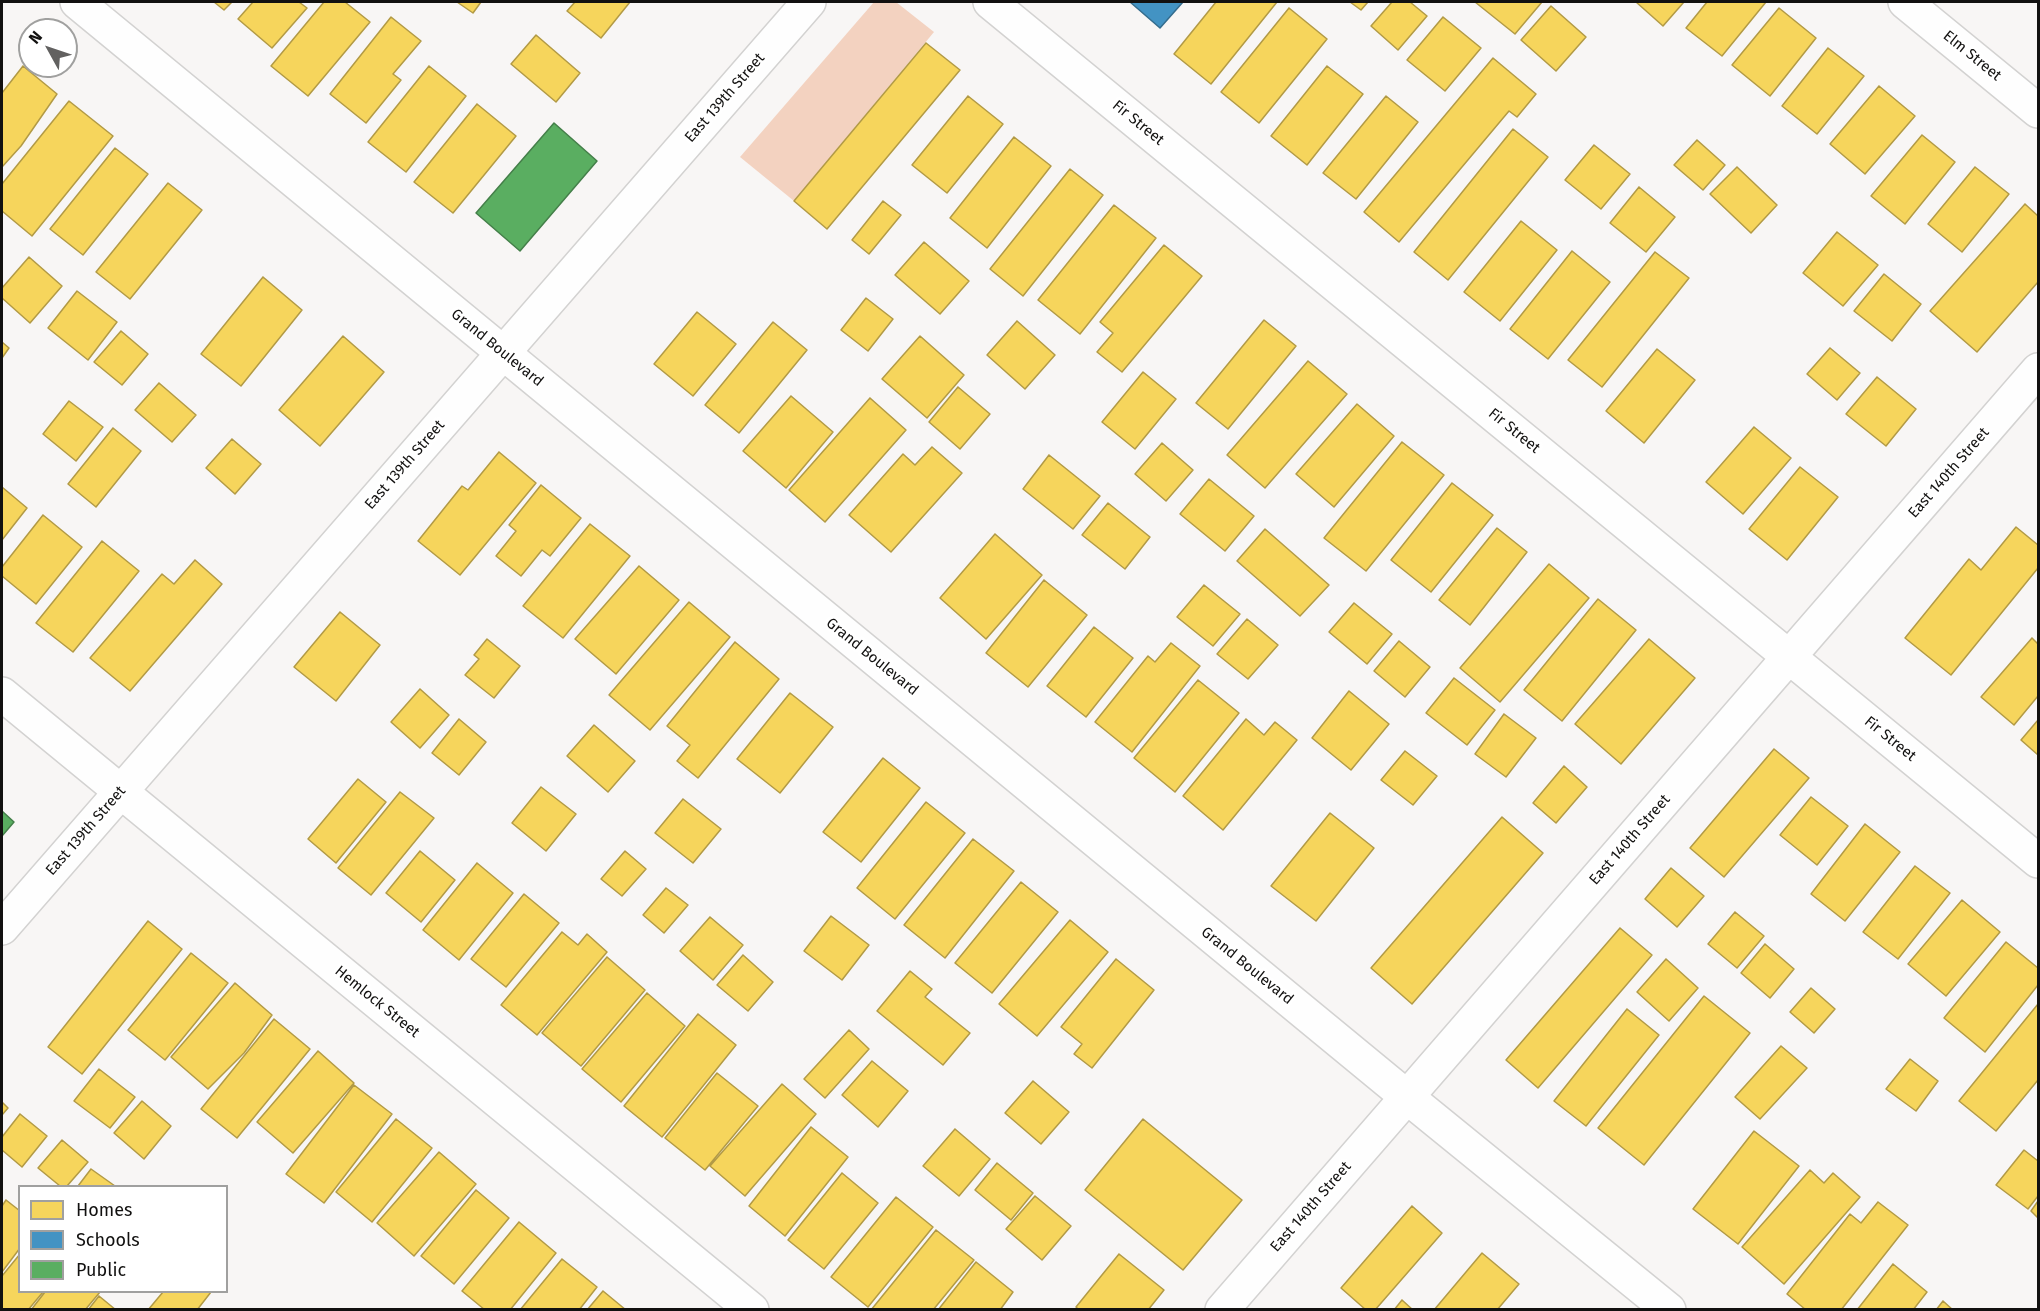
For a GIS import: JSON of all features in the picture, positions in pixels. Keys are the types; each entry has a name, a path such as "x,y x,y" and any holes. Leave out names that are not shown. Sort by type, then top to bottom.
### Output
{"street":[{"name":"Grand Boulevard","path":"77,2 1407,1097 1670,1310"},
{"name":"East 139th Street","path":"2,928 809,2"},
{"name":"Fir Street","path":"990,2 2038,861"},
{"name":"Elm Street","path":"1905,2 2038,111"},
{"name":"East 140th Street","path":"1222,1310 2038,370"},
{"name":"Hemlock Street","path":"2,694 752,1310"}],"shaded area":[{"path":"874,2 896,2 934,32 794,201 740,157"}],"building: Homes":[{"path":"214,2 232,2 224,10"},
{"path":"253,2 299,2 307,8 272,48 238,19"},
{"path":"324,2 345,2 370,22 308,96 271,66"},
{"path":"457,2 481,2 473,13"},
{"path":"575,2 630,2 601,38 567,11"},
{"path":"1216,2 1277,2 1211,84 1174,54"},
{"path":"1350,2 1368,2 1361,10"},
{"path":"1392,2 1410,2 1427,16 1398,50 1371,26"},
{"path":"1475,2 1542,2 1515,34"},
{"path":"1636,2 1684,2 1663,26"},
{"path":"1707,2 1766,2 1722,56 1686,28"},
{"path":"1551,6 1586,37 1556,71 1521,40"},
{"path":"1289,8 1327,39 1259,123 1221,92"},
{"path":"1779,8 1816,38 1770,96 1732,65"},
{"path":"391,17 421,41 393,74 401,80 366,123 330,94"},
{"path":"1443,17 1481,48 1445,91 1407,60"},
{"path":"536,35 580,73 556,102 511,64"},
{"path":"926,43 960,70 827,229 794,201"},
{"path":"1828,48 1864,76 1817,134 1782,106"},
{"path":"1493,58 1536,94 1517,117 1509,111 1399,242 1364,212"},
{"path":"429,66 466,96 406,172 368,142"},
{"path":"1327,66 1363,94 1307,165 1271,136"},
{"path":"18,72 18,78 38,78 57,94 21,146 2,167 2,93"},
{"path":"1879,86 1915,116 1865,174 1830,144"},
{"path":"968,96 1003,124 947,193 912,165"},
{"path":"1386,96 1418,122 1356,199 1323,173"},
{"path":"69,101 113,136 32,236 2,211 2,184"},
{"path":"477,104 516,136 453,213 414,182"},
{"path":"1513,129 1548,157 1448,280 1414,252"},
{"path":"1922,135 1955,162 1905,224 1871,196"},
{"path":"1014,137 1051,166 987,248 950,218"},
{"path":"1697,140 1725,165 1703,190 1674,165"},
{"path":"1594,145 1630,174 1601,209 1565,180"},
{"path":"115,148 148,174 83,255 50,229"},
{"path":"1737,167 1777,205 1751,233 1710,194"},
{"path":"1975,167 2009,194 1962,252 1928,224"},
{"path":"1070,169 1103,195 1023,296 990,269"},
{"path":"168,183 202,210 130,299 96,272"},
{"path":"1639,187 1675,217 1646,252 1610,223"},
{"path":"883,201 901,215 869,254 852,240"},
{"path":"2025,204 2038,216 2038,282 1977,352 1930,311"},
{"path":"1114,205 1156,238 1080,334 1038,300"},
{"path":"1521,221 1557,250 1500,321 1464,292"},
{"path":"1837,232 1878,265 1843,306 1803,273"},
{"path":"924,242 969,281 940,314 895,275"},
{"path":"1164,245 1202,276 1122,372 1097,352 1113,333 1100,322"},
{"path":"1572,251 1610,282 1548,359 1510,329"},
{"path":"1655,252 1689,278 1602,387 1568,360"},
{"path":"29,257 62,286 30,323 2,298 2,288"},
{"path":"1884,274 1921,304 1892,341 1854,311"},
{"path":"263,277 302,310 241,386 201,354"},
{"path":"77,291 117,322 88,360 48,328"},
{"path":"866,298 893,319 868,351 841,330"},
{"path":"697,312 736,344 693,396 654,364"},
{"path":"1264,320 1296,346 1228,429 1196,403"},
{"path":"1017,321 1055,355 1025,389 987,355"},
{"path":"773,322 807,350 739,433 705,405"},
{"path":"121,331 148,354 122,385 94,362"},
{"path":"343,336 384,372 320,446 279,410"},
{"path":"920,336 964,375 927,418 882,379"},
{"path":"2,342 9,348 2,358"},
{"path":"1830,348 1860,373 1837,400 1807,374"},
{"path":"1657,349 1695,380 1644,443 1606,411"},
{"path":"1308,361 1347,394 1265,488 1227,455"},
{"path":"1143,372 1176,399 1135,449 1102,422"},
{"path":"1877,377 1916,409 1886,446 1846,414"},
{"path":"159,383 196,415 172,442 135,410"},
{"path":"958,387 990,414 960,449 929,422"},
{"path":"791,396 833,432 786,488 743,451"},
{"path":"870,398 906,430 825,522 789,490"},
{"path":"69,401 103,427 76,461 43,434"},
{"path":"1357,404 1394,436 1334,507 1296,474"},
{"path":"1754,427 1791,458 1743,514 1706,482"},
{"path":"113,428 141,451 96,507 68,484"},
{"path":"232,439 261,464 235,494 206,468"},
{"path":"1402,442 1444,475 1366,571 1324,538"},
{"path":"1162,443 1193,470 1166,501 1135,474"},
{"path":"932,447 962,473 891,552 849,515 903,454 915,465"},
{"path":"499,452 536,483 460,575 418,541 462,486 468,490"},
{"path":"1049,455 1100,496 1073,529 1023,489"},
{"path":"1800,467 1838,497 1787,560 1749,529"},
{"path":"1209,479 1254,516 1225,551 1180,514"},
{"path":"1452,483 1493,515 1431,592 1391,560"},
{"path":"541,485 581,518 550,556 542,550 521,576 496,556 516,531 509,525"},
{"path":"2,487 27,508 2,540"},
{"path":"1108,503 1150,537 1125,569 1082,535"},
{"path":"43,515 82,547 36,604 2,576 2,567"},
{"path":"590,524 630,556 563,638 523,606"},
{"path":"2016,527 2038,545 2038,568 1951,675 1905,638 1969,559 1981,570"},
{"path":"1497,528 1527,552 1470,625 1439,600"},
{"path":"1265,529 1329,585 1300,616 1237,561"},
{"path":"995,534 1042,575 986,639 940,598"},
{"path":"102,541 139,571 73,652 36,623"},
{"path":"195,560 222,584 130,691 90,658 162,574 174,584"},
{"path":"1549,564 1589,598 1500,702 1460,668"},
{"path":"639,566 679,600 616,674 575,639"},
{"path":"1044,580 1087,615 1028,687 986,653"},
{"path":"1204,585 1240,614 1213,646 1177,617"},
{"path":"1598,599 1636,630 1562,721 1524,690"},
{"path":"689,602 730,637 650,730 609,695"},
{"path":"1354,603 1392,634 1367,664 1329,632"},
{"path":"340,612 380,645 336,701 294,667"},
{"path":"1247,619 1278,645 1248,679 1217,654"},
{"path":"1094,627 1133,658 1086,717 1047,686"},
{"path":"2032,638 2038,644 2038,696 2014,725 1981,697"},
{"path":"487,639 520,666 494,698 465,675 479,659 474,655"},
{"path":"1649,639 1695,678 1621,764 1575,724"},
{"path":"1399,641 1430,667 1405,697 1374,671"},
{"path":"735,642 779,679 698,778 677,761 690,745 667,726"},
{"path":"1171,643 1200,666 1132,752 1095,722 1148,656 1155,662"},
{"path":"1454,678 1495,710 1467,745 1426,713"},
{"path":"1198,680 1239,713 1175,792 1134,758"},
{"path":"420,689 449,715 420,748 391,722"},
{"path":"1349,691 1389,724 1351,770 1312,738"},
{"path":"790,693 833,727 780,793 737,759"},
{"path":"1504,714 1536,738 1506,777 1475,754"},
{"path":"459,719 486,742 459,775 432,753"},
{"path":"1246,719 1264,735 1275,722 1297,740 1223,830 1183,796"},
{"path":"2038,720 2038,755 2021,740"},
{"path":"594,725 635,761 608,792 567,756"},
{"path":"1774,749 1809,778 1724,877 1690,848"},
{"path":"1405,751 1437,776 1413,805 1381,780"},
{"path":"883,758 920,788 861,862 823,832"},
{"path":"1564,766 1587,787 1556,823 1533,803"},
{"path":"358,779 386,802 336,863 308,839"},
{"path":"541,787 576,814 546,851 512,823"},
{"path":"400,792 434,818 371,895 338,868"},
{"path":"1811,797 1848,826 1817,865 1780,835"},
{"path":"683,799 721,829 693,863 655,833"},
{"path":"926,802 965,833 895,919 857,888"},
{"path":"1330,813 1374,848 1316,921 1271,886"},
{"path":"1502,817 1543,853 1412,1004 1371,968"},
{"path":"1865,824 1900,852 1845,921 1811,894"},
{"path":"973,839 1014,871 945,958 904,925"},
{"path":"420,851 455,880 421,922 386,893"},
{"path":"625,851 646,869 622,896 601,879"},
{"path":"477,863 513,893 459,960 423,930"},
{"path":"1915,866 1950,893 1898,959 1863,932"},
{"path":"1671,868 1704,896 1677,927 1645,899"},
{"path":"1021,882 1058,912 992,993 955,963"},
{"path":"666,888 688,905 664,933 643,915"},
{"path":"524,894 559,923 506,987 471,959"},
{"path":"1962,900 2000,932 1946,996 1908,964"},
{"path":"1735,912 1764,936 1737,968 1708,944"},
{"path":"831,916 869,945 842,980 804,951"},
{"path":"710,917 743,945 713,980 680,951"},
{"path":"1070,920 1108,952 1037,1036 999,1004"},
{"path":"148,921 182,949 82,1074 48,1047"},
{"path":"1620,928 1652,955 1538,1088 1506,1060"},
{"path":"562,932 578,945 587,934 607,952 537,1035 501,1005"},
{"path":"2006,942 2038,968 2038,985 1985,1052 1944,1018"},
{"path":"1765,944 1794,969 1770,998 1741,973"},
{"path":"191,953 228,983 165,1060 128,1030"},
{"path":"743,955 773,982 748,1011 717,985"},
{"path":"607,957 645,990 581,1066 542,1033"},
{"path":"1116,959 1154,990 1092,1068 1074,1054 1082,1044 1061,1027"},
{"path":"1666,959 1698,988 1669,1021 1637,992"},
{"path":"910,971 932,989 925,997 970,1033 943,1065 877,1011"},
{"path":"235,983 272,1015 244,1053 208,1089 171,1057"},
{"path":"1811,988 1835,1009 1814,1033 1790,1012"},
{"path":"647,993 685,1026 621,1102 582,1069"},
{"path":"1704,996 1750,1033 1644,1165 1598,1128"},
{"path":"2038,1004 2038,1080 1996,1131 1959,1101"},
{"path":"1627,1009 1659,1035 1586,1126 1554,1101"},
{"path":"698,1014 736,1045 662,1137 624,1106"},
{"path":"274,1019 310,1049 237,1138 201,1109"},
{"path":"849,1030 869,1049 825,1098 804,1079"},
{"path":"1781,1046 1807,1068 1760,1119 1735,1097"},
{"path":"318,1051 354,1083 293,1153 257,1122"},
{"path":"1910,1059 1938,1081 1916,1111 1886,1089"},
{"path":"872,1061 908,1091 878,1127 842,1095"},
{"path":"99,1069 135,1097 110,1128 74,1101"},
{"path":"717,1073 758,1106 705,1170 665,1138"},
{"path":"1033,1081 1069,1112 1041,1144 1005,1113"},
{"path":"782,1084 816,1114 745,1196 710,1166"},
{"path":"354,1085 392,1114 324,1203 286,1174"},
{"path":"142,1101 171,1126 144,1159 114,1133"},
{"path":"2,1102 8,1108 2,1115"},
{"path":"20,1114 47,1136 22,1167 2,1150 2,1137"},
{"path":"396,1119 432,1148 372,1222 336,1192"},
{"path":"1143,1119 1242,1200 1183,1270 1085,1190"},
{"path":"811,1127 848,1157 785,1236 749,1206"},
{"path":"955,1129 990,1159 959,1196 923,1166"},
{"path":"1754,1131 1799,1166 1738,1244 1693,1209"},
{"path":"62,1140 88,1162 68,1185 59,1185 38,1168"},
{"path":"2024,1150 2038,1161 2038,1196 2028,1209 1996,1185"},
{"path":"439,1152 476,1184 414,1256 377,1223"},
{"path":"997,1163 1033,1193 1011,1220 975,1190"},
{"path":"91,1169 114,1185 79,1185"},
{"path":"1810,1170 1824,1183 1833,1173 1860,1197 1784,1284 1742,1247"},
{"path":"842,1173 878,1203 824,1269 788,1240"},
{"path":"476,1190 509,1218 454,1284 421,1256"},
{"path":"1035,1196 1071,1226 1042,1260 1006,1229"},
{"path":"896,1197 933,1227 868,1307 831,1277"},
{"path":"6,1200 18,1209 18,1251 2,1272 2,1206"},
{"path":"2038,1201 2038,1218 2031,1211"},
{"path":"1878,1202 1908,1225 1841,1310 1806,1310 1787,1294 1850,1214 1861,1223"},
{"path":"1412,1206 1442,1233 1375,1310 1366,1310 1341,1288"},
{"path":"519,1222 556,1253 510,1310 485,1310 462,1291"},
{"path":"936,1230 974,1260 933,1310 871,1310"},
{"path":"1482,1253 1519,1284 1497,1310 1434,1310"},
{"path":"1119,1254 1164,1290 1148,1310 1079,1310 1076,1307"},
{"path":"18,1256 18,1293 42,1293 28,1310 2,1310 2,1276"},
{"path":"562,1259 597,1287 579,1310 520,1310"},
{"path":"976,1262 1013,1292 1000,1310 938,1310"},
{"path":"1893,1264 1927,1292 1913,1310 1857,1310"},
{"path":"603,1291 626,1310 587,1310"},
{"path":"44,1293 99,1293 85,1310 31,1310"},
{"path":"162,1293 210,1293 197,1310 148,1310"},
{"path":"99,1296 116,1310 88,1310"},
{"path":"1402,1300 1413,1310 1394,1310"},
{"path":"1943,1301 1953,1310 1936,1310"}],"building: Schools":[{"path":"1130,2 1183,2 1160,28"}],"building: Public":[{"path":"554,123 597,161 520,251 476,213"},
{"path":"2,811 14,822 2,836"}]}
